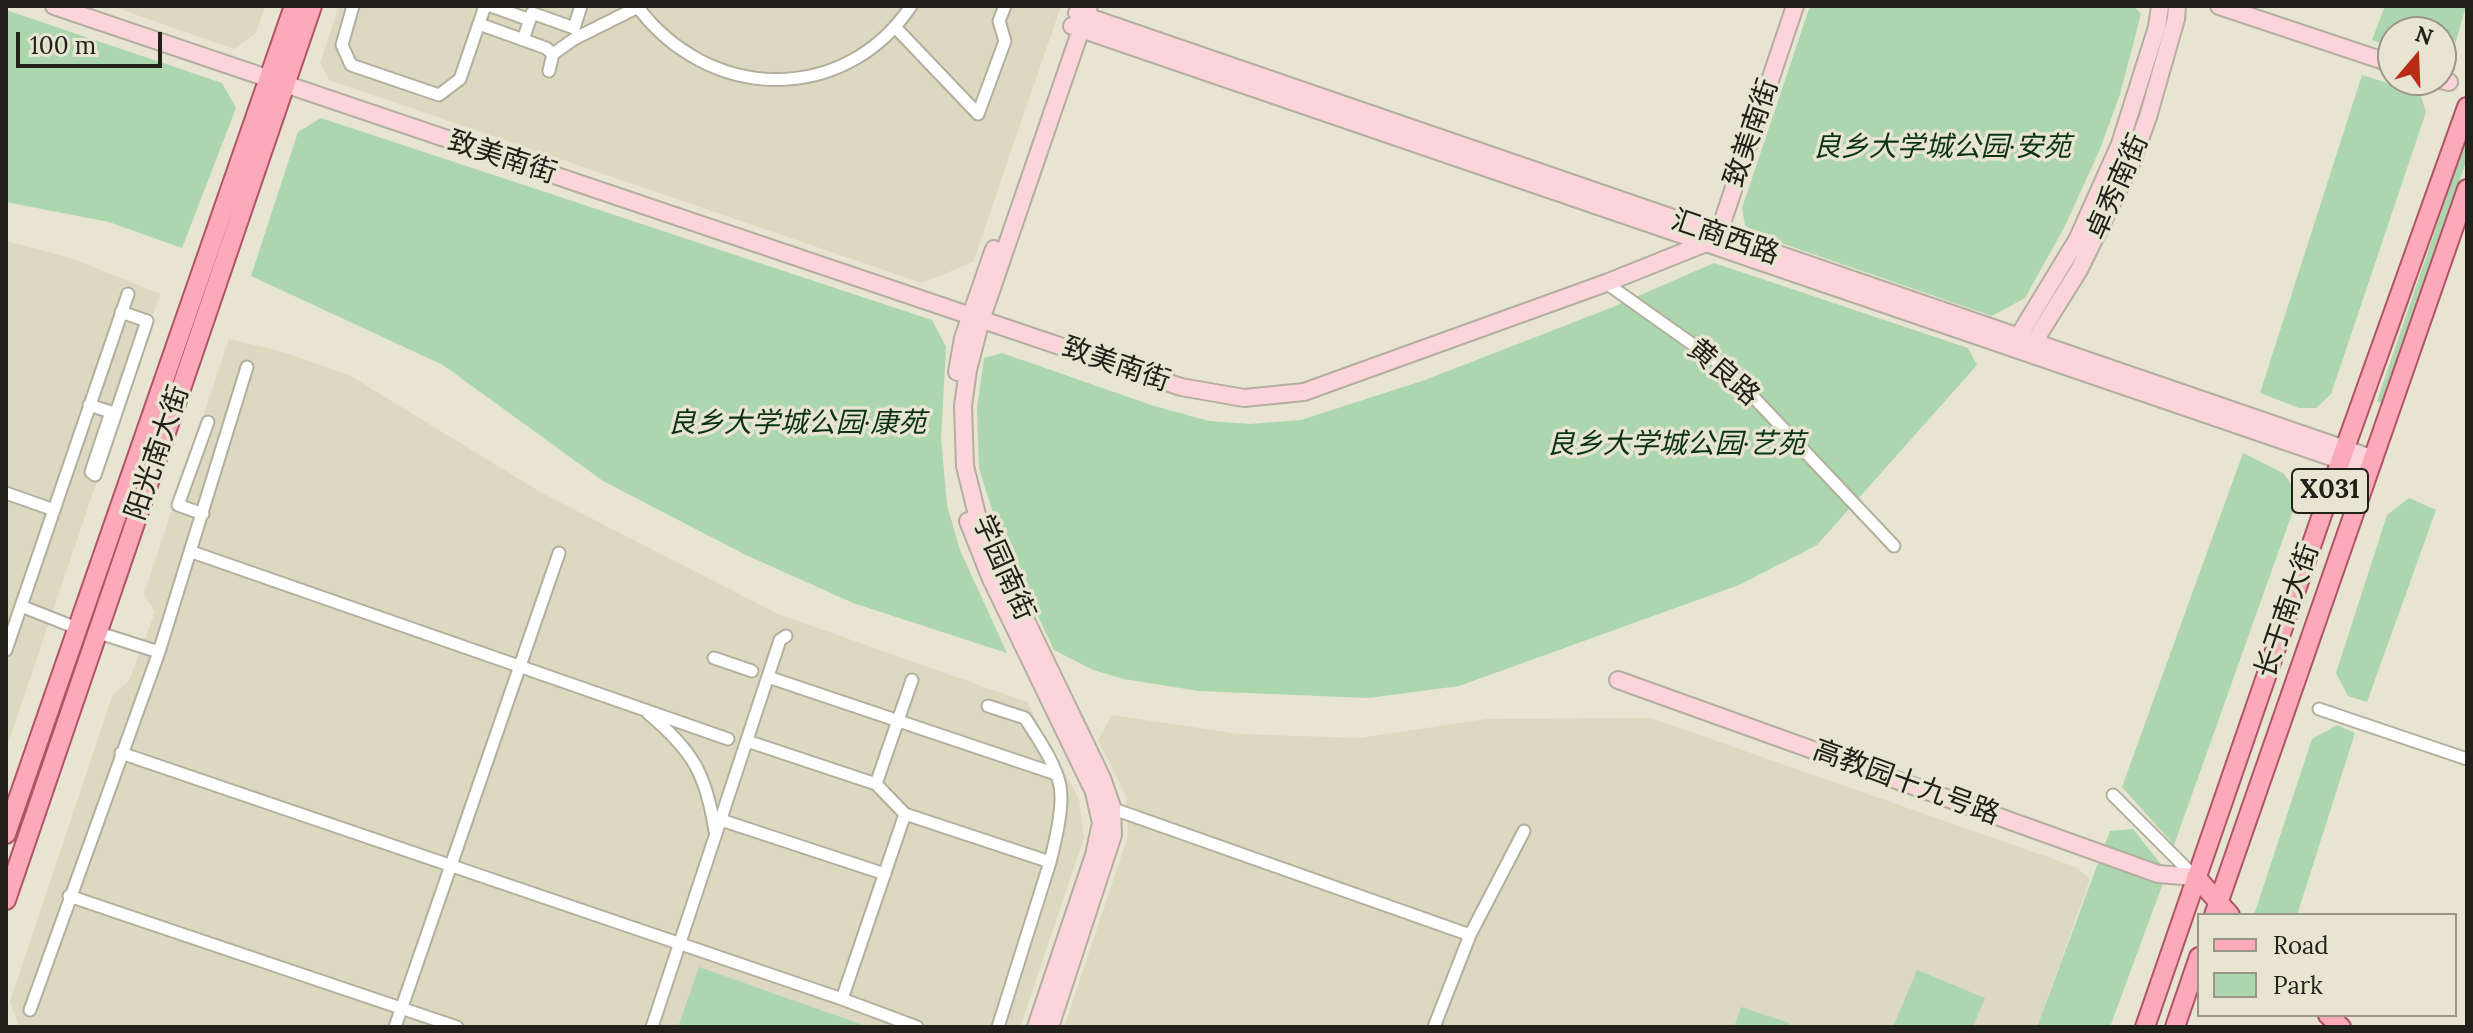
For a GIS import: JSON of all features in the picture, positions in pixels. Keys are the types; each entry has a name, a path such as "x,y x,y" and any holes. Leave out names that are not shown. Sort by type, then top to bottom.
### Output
{"main road":[{"name":"阳光南大街","path":"277,82 294,6"},
{"name":"阳光南大街","path":"6,900 88,630 277,82 312,6"},
{"name":"长于南大街","path":"2145,1027 2343,454 2467,107"},
{"name":"长于南大街","path":"2221,911 2467,189"},
{"name":"阳光南大街","path":"6,834 88,630"},
{"path":"2196,877 2221,911"},
{"path":"2175,1027 2197,963"}],"street":[{"name":"致美南街","path":"54,6 1181,387 1244,398 1304,392 1606,283 1712,239 1795,6"},
{"path":"353,6 342,45 351,65 439,95 460,79 485,6"},
{"path":"491,6 530,20"},
{"path":"523,40 532,13 574,28 581,6"},
{"path":"549,71 553,54 574,39 637,7 654,28 690,57 711,68 757,79 780,80 826,72 868,51 895,27 911,6"},
{"path":"895,27 978,114 1005,41 999,21 1005,6"},
{"name":"卓秀南街","path":"2022,346 2077,240 2120,144 2157,27 2160,6"},
{"name":"卓秀南街","path":"2022,346 2079,270 2131,164 2148,117 2177,6"},
{"path":"2219,6 2377,59"},
{"name":"汇商西路","path":"1081,16 1712,239 2371,464"},
{"name":"学园南街","path":"1050,1027 1113,835 1106,808 1094,792 991,579 969,524 955,462 953,407 963,338 975,318 1081,16"},
{"path":"479,24 546,48 553,54"},
{"name":"黄良路","path":"1606,283 1726,368 1894,546"},
{"path":"6,650 128,294"},
{"path":"89,405 111,412 91,472 95,475 147,321 121,312"},
{"path":"30,1010 159,652 247,367"},
{"path":"203,514 178,505 208,422"},
{"path":"6,493 54,510"},
{"path":"192,552 728,739"},
{"path":"395,1027 559,553"},
{"path":"21,606 159,652"},
{"path":"652,1027 780,640 786,636"},
{"path":"714,658 752,671"},
{"path":"768,677 1056,774"},
{"path":"876,784 912,680"},
{"name":"高教园十九号路","path":"1618,680 2158,874 2196,877"},
{"path":"988,706 1025,718 1056,774 1061,790 1056,840 998,1027"},
{"path":"2319,709 2467,759"},
{"path":"645,710 674,735 693,759 707,789 716,835"},
{"path":"747,741 876,784 905,814 1050,862"},
{"path":"121,753 917,1027"},
{"path":"2113,795 2196,877"},
{"path":"1106,808 1470,935"},
{"name":"学园南街","path":"1036,1027 1094,855 1106,808"},
{"path":"842,999 905,814"},
{"path":"721,820 885,874"},
{"path":"1434,1027 1470,935 1524,831"},
{"path":"69,896 457,1027"}],"shaded area":[{"path":"111,6 265,6 256,33 234,49"},
{"path":"339,6 1061,6 973,262 922,283 329,80 320,63"},
{"path":"6,241 71,258 160,294 6,750"},
{"path":"229,339 280,351 349,375 542,493 778,614 1027,702 1079,799 1084,838 1021,1025 19,1027 10,1001 113,694 129,681 155,612 144,594"},
{"path":"1112,715 1239,734 1359,738 1487,719 1651,718 2076,867 2090,879 2037,1027 1064,1027 1128,836 1126,796 1098,740"}],"green space":[{"name":"良乡大学城公园·安苑","path":"1810,6 2134,6 2141,14 2120,94 2100,149 2065,226 2025,298 1992,316 1755,234 1745,225 1742,208"},
{"path":"2385,6 2466,6 2457,38 2457,16 2381,16"},
{"path":"6,10 222,83 236,108 182,248 109,222 6,202"},
{"path":"2362,75 2377,80 2377,96 2421,96 2426,112 2331,394 2316,408 2299,408 2260,393"},
{"name":"良乡大学城公园·康苑","path":"321,118 932,320 946,347 941,438 947,505 960,550 1007,653 853,603 746,555 603,481 443,365 251,276 298,132"},
{"path":"2467,137 2467,159 2384,404 2377,401"},
{"name":"良乡大学城公园·艺苑","path":"1714,263 1968,348 1977,365 1817,545 1739,585 1459,686 1368,698 1199,691 1124,679 1093,670 1054,650 1000,536 979,468 977,408 984,358 1002,353 1154,406 1209,421 1250,424 1301,420 1425,380 1613,307"},
{"path":"2243,453 2283,473 2299,494 2174,845 2122,787"},
{"path":"2409,498 2436,510 2367,702 2348,696 2336,673 2387,515"},
{"path":"2337,725 2355,733 2298,913 2255,913 2312,739"},
{"path":"2133,829 2167,872 2110,1027 2037,1027 2110,831"},
{"path":"699,967 863,1025 863,1027 678,1027"},
{"path":"1917,970 1985,998 1973,1027 1893,1027"},
{"path":"1741,1007 1790,1023 1789,1027 1734,1027"}]}
